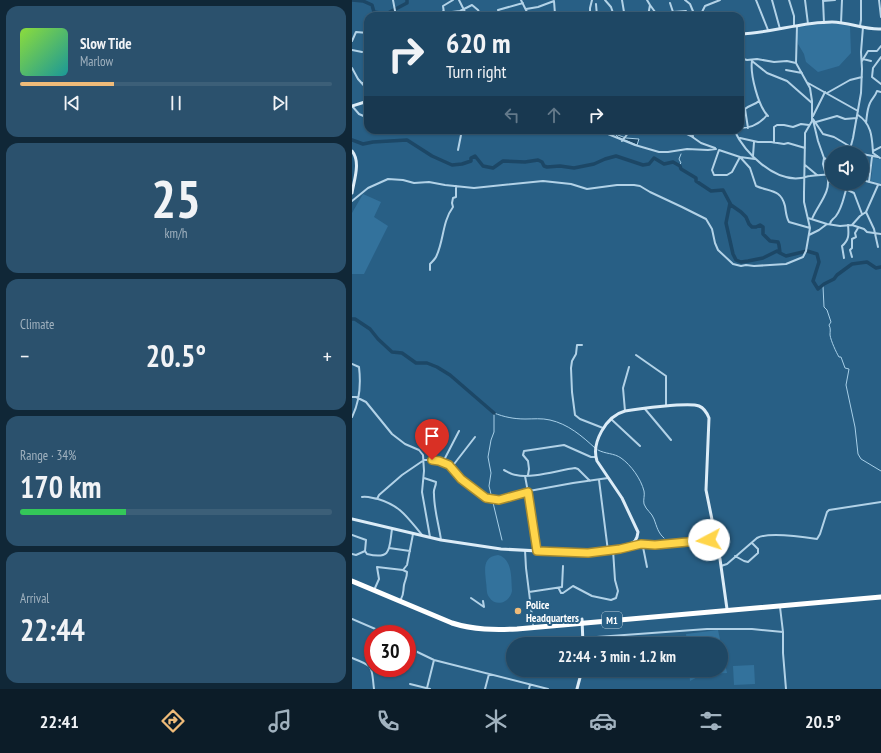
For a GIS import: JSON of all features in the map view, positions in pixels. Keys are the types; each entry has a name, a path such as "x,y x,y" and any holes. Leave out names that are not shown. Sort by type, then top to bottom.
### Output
{"highway":[{"name":"M1","path":"352,580 452,624 483,630 881,596"},
{"name":"M1","path":"352,580 449,619 471,626 495,628 779,606 881,596"}],"street":[{"path":"393,0 394,12"},
{"path":"443,11 443,6 453,0"},
{"path":"459,0 465,12"},
{"path":"521,0 527,12"},
{"path":"526,9 538,7 554,0 555,12"},
{"path":"590,12 592,0"},
{"path":"605,0 611,7 613,12"},
{"path":"622,0 624,12"},
{"path":"647,0 656,12"},
{"path":"685,0 691,4 694,12"},
{"path":"702,12 705,6 720,0"},
{"path":"756,0 768,31"},
{"path":"772,0 780,29"},
{"path":"789,0 794,16 796,63 811,92 812,118 824,158 823,164 825,171"},
{"path":"805,0 808,24"},
{"path":"824,23 823,1 835,0"},
{"path":"841,23 842,0"},
{"path":"851,146 858,111 862,77 861,0"},
{"path":"879,0 881,16"},
{"path":"499,12 498,10 523,3"},
{"path":"670,3 673,12 686,12"},
{"path":"596,4 597,12"},
{"path":"649,12 650,4"},
{"path":"454,12 472,5 479,12"},
{"path":"744,34 824,23 841,23 881,29"},
{"path":"352,41 356,32 364,33"},
{"path":"862,60 868,50 877,51 881,46"},
{"path":"352,50 362,52"},
{"path":"881,57 874,66 872,77 881,84"},
{"path":"744,60 774,62 787,61 796,63"},
{"path":"744,128 759,124 767,116 759,101 753,80 751,66 752,60"},
{"path":"752,60 767,73 787,81 812,103"},
{"path":"862,60 871,61"},
{"path":"352,68 363,84"},
{"path":"786,70 802,73"},
{"path":"352,201 368,188 388,179 403,180 414,184 429,182 456,186 485,187 508,183 543,180 570,184 587,189 621,184 640,186 706,219 712,229 718,250 728,261 737,266 786,264 799,259 804,255 809,235 810,228 804,202 805,133 826,92 850,80 862,77"},
{"path":"806,82 858,111"},
{"path":"866,123 866,116 870,103 877,91 881,92"},
{"path":"748,128 745,109 759,101"},
{"path":"364,102 352,106 360,115 364,116"},
{"path":"816,122 837,116 846,119 857,116"},
{"path":"857,116 866,123 872,134 874,154 880,158"},
{"path":"812,118 823,134 834,138 848,146"},
{"path":"774,143 774,126 784,125 793,127 801,124 809,126"},
{"path":"458,150 461,134"},
{"path":"608,134 660,152 687,149 716,149"},
{"path":"622,140 626,134"},
{"path":"687,134 701,143 716,149 740,157 754,158"},
{"path":"736,134 754,158 764,167 782,176 800,178 825,175"},
{"path":"739,138 754,142 788,143 805,148"},
{"path":"754,142 754,158"},
{"path":"873,151 881,147"},
{"path":"719,150 712,170 714,175 727,176 732,172 740,157"},
{"path":"352,151 356,162 352,193"},
{"path":"869,156 880,158"},
{"path":"740,157 750,168 756,186 781,196 784,201 787,218 790,222 810,228"},
{"path":"852,225 862,214 866,212 880,185 869,182 872,157"},
{"path":"805,165 818,175"},
{"path":"430,270 430,264 436,257 441,243 448,214 453,207 453,198 456,197 456,186"},
{"path":"812,219 817,207 826,194 827,190"},
{"path":"830,224 843,204 846,190 854,193 862,214"},
{"path":"866,212 874,229 878,247"},
{"path":"808,218 827,224 852,225 864,229 867,232 881,234"},
{"path":"809,235 827,224"},
{"path":"844,258 842,246 846,243 848,236 848,225"},
{"path":"852,257 850,250 852,248 852,239 856,238 855,233 858,228"},
{"path":"582,345 577,345 576,354 572,361 571,368 575,415 580,419 603,428"},
{"path":"636,355 666,376 666,406"},
{"path":"352,364 358,365 360,368 359,399 352,417"},
{"path":"625,411 623,388 624,379 629,367"},
{"path":"352,397 366,402 396,438 422,452 424,460 422,492 430,538"},
{"path":"628,547 635,541 638,534 635,525 622,498 599,465 596,457 598,442 603,428 610,418 620,412 666,406 694,405 702,408 708,414 709,421 706,490 717,540 727,608"},
{"path":"645,409 671,440"},
{"path":"610,418 640,446"},
{"path":"443,462 459,431"},
{"path":"451,468 475,437"},
{"path":"537,551 526,475 529,468 528,461 523,455 524,451 564,445 591,457 596,457"},
{"path":"377,499 379,495 402,475 424,460 436,460 449,465 461,479 488,499 495,500 504,499 533,490 608,478"},
{"path":"504,470 515,476 575,468 578,469 590,481"},
{"path":"424,478 436,482 434,489 434,502 441,540"},
{"path":"598,480 608,551"},
{"path":"362,497 392,503 404,513 423,536"},
{"path":"721,566 727,564 760,536 768,535 818,539 829,510 881,502"},
{"path":"352,519 430,538 501,549 582,553 608,551 641,544 655,545 717,540"},
{"path":"365,551 367,554 383,556 386,554 389,548 392,529"},
{"path":"403,570 407,565 413,534"},
{"path":"352,535 366,540 365,551"},
{"path":"635,541 641,544 647,567"},
{"path":"735,556 748,562 758,553 758,549 752,543"},
{"path":"389,548 410,551"},
{"path":"525,550 533,624"},
{"path":"559,588 560,593 563,593 573,586 592,596 611,600 615,599 618,591 615,580 613,550"},
{"path":"352,554 356,555 365,551"},
{"path":"529,592 559,588 563,586 563,566"},
{"path":"375,588 379,579 378,567 403,570 407,572 408,577 404,585 404,595 401,599"},
{"path":"471,598 484,607 483,601"},
{"path":"779,606 783,632 786,689"},
{"path":"352,619 366,625"},
{"path":"582,621 583,637"},
{"path":"597,637 708,629 752,629 783,632"},
{"path":"416,651 434,660 548,689"},
{"path":"352,658 370,666 374,689"},
{"path":"410,684 429,689 434,660"},
{"path":"485,689 488,674"},
{"path":"577,689 580,677"},
{"path":"529,689 530,685"}],"shaded area":[{"path":"830,23 850,26 851,53 839,66 818,72 806,62 804,54 798,44 798,27"},
{"path":"615,134 626,138 639,139 637,145 618,137"},
{"path":"873,158 881,159 881,184 871,181"},
{"path":"363,194 381,202 374,217 388,226 364,274 352,274 352,213"},
{"path":"498,555 503,557 509,565 512,591 511,595 506,601 499,603 492,600 488,595 485,573 489,558"},
{"path":"718,630 720,637 686,637 686,634"},
{"path":"754,665 755,684 734,685 733,666"},
{"path":"690,677 698,677 690,681"}],"waterway":[{"path":"352,0 363,1 372,5 374,12"},
{"path":"390,12 407,3 407,0"},
{"path":"352,140 363,144 407,140 432,156 452,165 471,161 471,158 475,156 483,166 493,168 503,161 525,162 538,160 547,167 560,166 574,168 594,164 616,156 643,165 649,164 654,158 664,164 673,162 696,178 696,181 711,191 723,190 731,205 746,217 752,227 760,225 763,227 763,234 770,241 778,242 780,253 786,256 807,251 817,254 819,262 813,281 818,289 834,279 852,264 867,262 876,268 881,267"},
{"path":"679,165 681,163 679,159 681,154"},
{"path":"730,203 726,223 733,254 736,260 741,262 748,261 763,258 777,251 780,253"},
{"path":"823,286 824,307 827,310 831,322 829,325 831,340 839,357 841,357 845,368 849,369 846,385 855,427 858,454 861,459 881,471"},
{"path":"352,319 355,319 370,329 392,352 402,353 416,363 427,363 450,375 494,413"},
{"path":"494,413 494,432 488,457 491,473 489,486 502,540"},
{"path":"494,413 505,417 544,419 563,424 595,448"},
{"path":"598,450 621,458 635,473 641,482 644,491 645,506 653,517 659,532 664,538"}],"place":[{"name":"Police Headquarters","path":"518,611"}],"route":[{"path":"432,460 449,465 461,479 486,498 492,500 519,496 528,492 537,551 588,553 620,549 641,544 655,545 709,540"}]}
